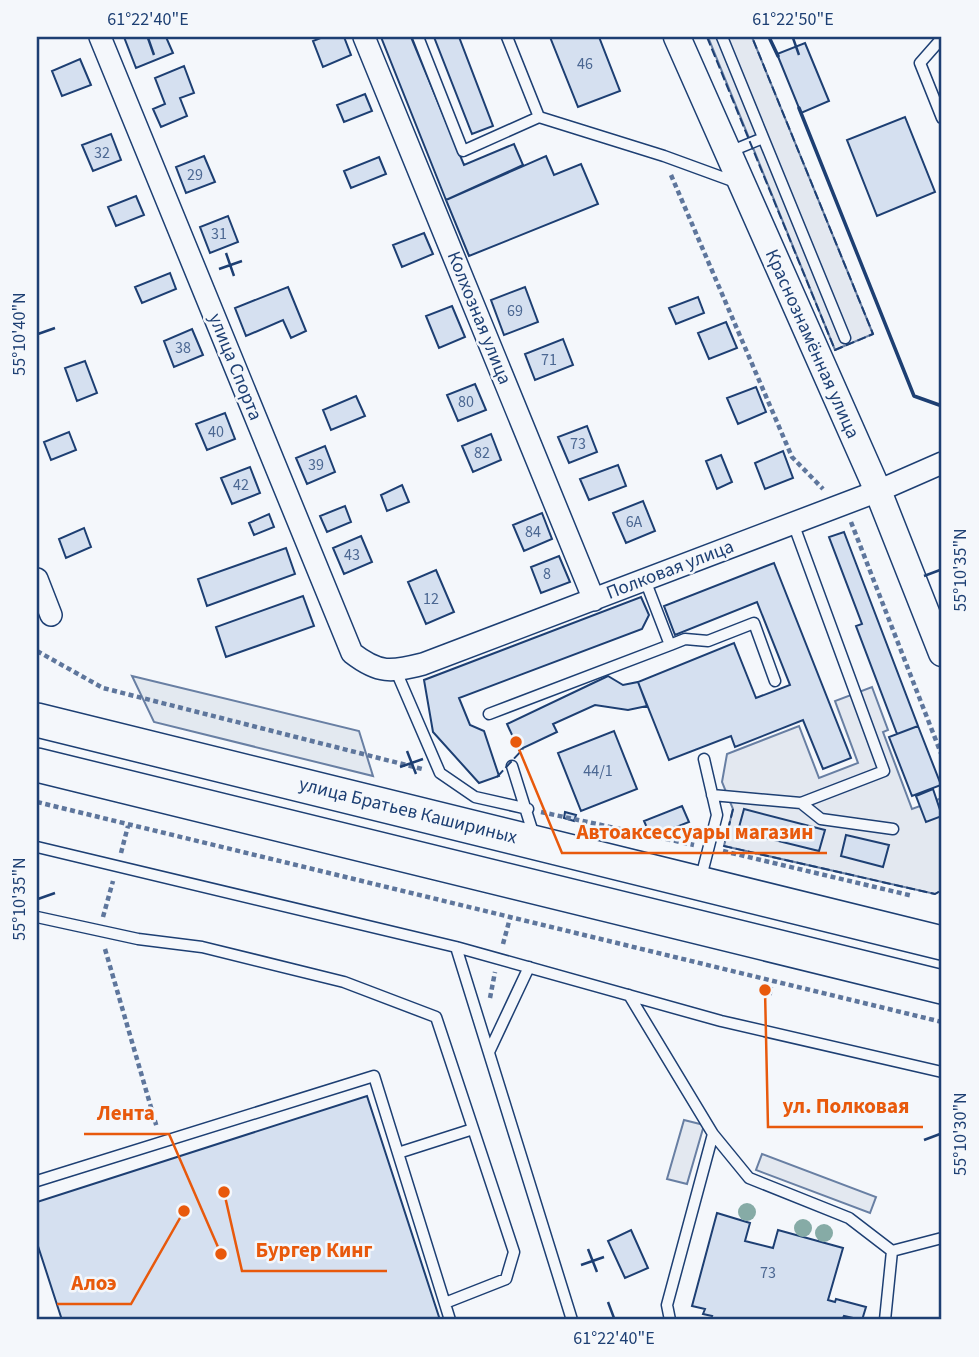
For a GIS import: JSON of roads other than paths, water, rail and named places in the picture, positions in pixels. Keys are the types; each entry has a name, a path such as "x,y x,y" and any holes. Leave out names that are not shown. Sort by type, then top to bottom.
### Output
{"main road":[{"name":"улица Братьев Кашириных","path":"37,720 942,943"},
{"path":"37,765 942,987"}],"street":[{"name":"улица Спорта","path":"100,37 352,653 371,667 396,671"},
{"name":"Колхозная улица","path":"364,37 594,600"},
{"name":"Краснознамённая улица","path":"677,37 878,491 942,653"},
{"name":"Полковая улица","path":"396,671 423,664 594,600 840,506 942,463"},
{"path":"37,579 51,615"}],"lane":[{"path":"418,37 463,151 538,117 664,156 740,184"},
{"path":"508,37 538,117"},
{"path":"722,37 845,338"},
{"path":"942,38 920,63 942,118"},
{"path":"727,153 763,138"},
{"path":"712,795 801,803 884,771 793,523"},
{"path":"645,580 670,645"},
{"path":"489,714 685,639 708,641 754,623 775,681"},
{"path":"396,671 440,774 475,796 528,808"},
{"path":"699,883 717,815 704,760"},
{"path":"512,766 528,808 536,842"},
{"path":"801,803 821,819 893,829"},
{"path":"37,847 456,947 721,1021 942,1072"},
{"path":"37,917 138,939 202,947 344,982 436,1017 514,1252 506,1279 445,1303"},
{"path":"456,947 572,1320"},
{"path":"489,1052 529,967"},
{"path":"629,996 713,1134 748,1178 849,1218 892,1251"},
{"path":"37,1181 374,1076 450,1320"},
{"path":"398,1153 473,1129"},
{"path":"670,1320 667,1305 713,1134"},
{"path":"892,1251 942,1238"},
{"path":"886,1320 892,1251"}],"place":[{"name":"Автоаксессуары магазин","path":"516,742"},
{"name":"ул. Полковая","path":"765,990"},
{"name":"Бургер Кинг","path":"224,1192"},
{"name":"Алоэ","path":"184,1211"},
{"name":"Лента","path":"221,1254"}]}
